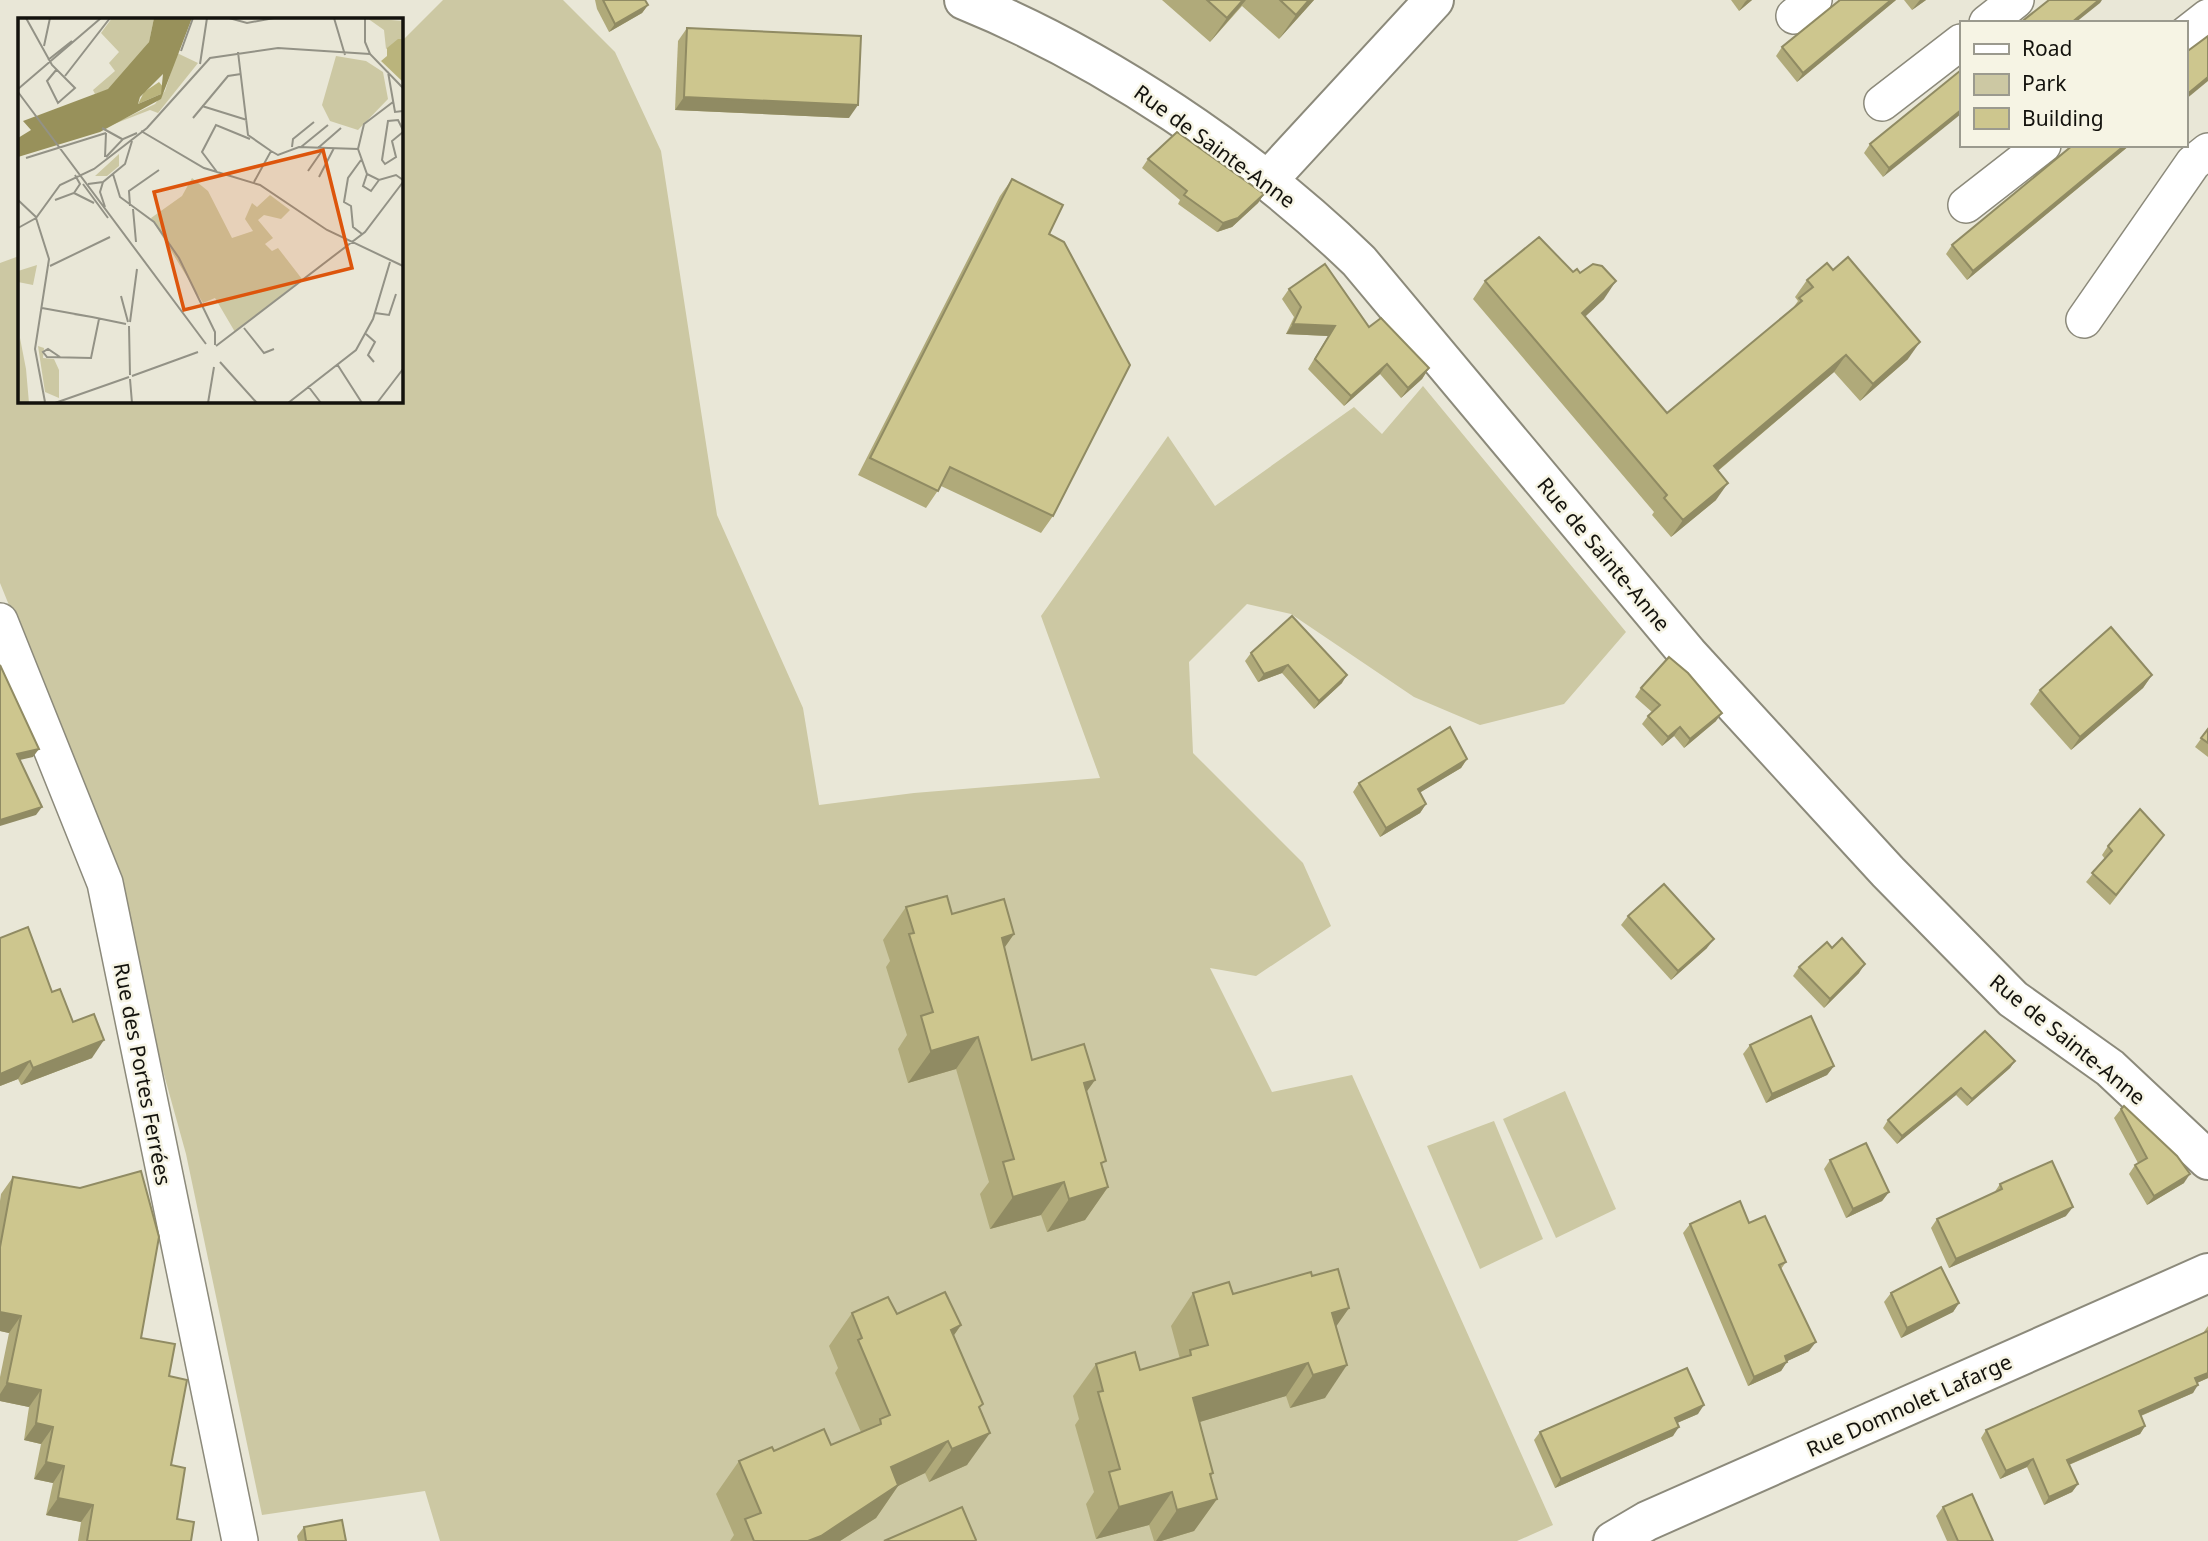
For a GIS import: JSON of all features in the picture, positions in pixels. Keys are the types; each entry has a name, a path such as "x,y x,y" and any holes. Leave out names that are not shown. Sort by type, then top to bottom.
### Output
{"street":[{"name":"Rue de Sainte-Anne","path":"964,0 996,13 1135,88 1268,180 1359,261 1688,654 1888,872 2013,999 2109,1068 2208,1160"},
{"path":"1268,180 1434,0"},
{"path":"1990,21 2016,0"},
{"path":"2187,33 2208,17"},
{"path":"1882,103 1960,43"},
{"path":"1966,205 2040,147"},
{"path":"2084,320 2193,163 2208,151"},
{"name":"Rue des Portes Ferrées","path":"0,621 105,883 240,1541"},
{"name":"Rue Domnolet Lafarge","path":"1613,1541 1647,1521 2208,1273"}],"green space":[{"path":"443,0 563,0 615,52 661,151 717,515 803,708 819,805 914,793 1100,778 1041,616 1168,436 1215,506 1354,407 1382,434 1423,386 1626,632 1564,704 1480,725 1414,697 1291,614 1247,604 1189,662 1193,753 1303,863 1331,926 1256,976 1210,968 1272,1092 1352,1075 1553,1525 1517,1541 440,1541 425,1491 262,1515 186,1154 88,800 0,583 0,263 18,256 18,402 402,402 402,41"},
{"path":"1565,1091 1616,1209 1556,1238 1503,1119"},
{"path":"1494,1121 1543,1239 1480,1269 1427,1146"}],"building":[{"path":"603,0 645,0 648,5 615,24"},
{"path":"1207,0 1243,0 1227,18"},
{"path":"1280,0 1309,0 1296,15"},
{"path":"1840,0 1891,0 1803,73 1782,47"},
{"path":"2049,0 2099,0 2073,21 2023,21"},
{"path":"687,28 861,36 858,105 684,97"},
{"path":"2208,36 2208,77 2187,94 2187,52"},
{"path":"1960,71 1960,111 1889,168 1870,144"},
{"path":"1177,132 1264,194 1238,218 1223,223 1184,195 1187,191 1148,159"},
{"path":"2071,147 2123,147 1973,271 1952,245"},
{"path":"1012,179 1063,205 1049,234 1064,242 1130,365 1053,516 950,467 938,491 870,458"},
{"path":"1539,237 1573,272 1577,269 1580,273 1593,264 1602,266 1616,281 1582,313 1667,413 1802,301 1799,298 1813,287 1807,280 1827,263 1833,270 1848,257 1920,342 1873,384 1846,355 1714,466 1728,483 1683,520 1664,498 1667,495 1485,281"},
{"path":"1325,264 1369,327 1381,318 1429,368 1408,388 1387,364 1351,396 1315,359 1335,326 1293,324 1301,307 1289,289"},
{"path":"1292,616 1347,675 1319,701 1288,665 1264,674 1251,653"},
{"path":"2111,627 2152,675 2080,737 2040,690"},
{"path":"1669,657 1688,673 1722,713 1690,739 1680,727 1668,737 1648,716 1660,705 1641,688"},
{"path":"0,665 39,749 17,754 42,807 0,820"},
{"path":"1450,727 1467,759 1418,789 1426,804 1386,828 1359,783"},
{"path":"2208,729 2208,743 2201,738"},
{"path":"2140,809 2164,835 2116,895 2092,873 2112,851 2108,846"},
{"path":"1664,884 1714,939 1678,971 1628,916"},
{"path":"947,896 952,914 1004,899 1014,934 1002,938 1032,1060 1084,1044 1095,1080 1084,1083 1106,1161 1101,1163 1108,1187 1069,1199 1064,1182 1013,1197 1003,1162 1014,1159 978,1037 931,1051 921,1016 933,1012 909,934 914,933 906,907"},
{"path":"28,927 52,992 60,989 73,1022 94,1014 104,1040 33,1068 30,1061 0,1074 0,938"},
{"path":"1842,938 1865,964 1830,999 1799,967 1827,942 1832,948"},
{"path":"1811,1016 1834,1066 1772,1094 1750,1045"},
{"path":"1985,1031 2015,1061 1972,1099 1961,1088 1902,1136 1888,1120"},
{"path":"2124,1106 2177,1156 2190,1174 2154,1196 2135,1165 2147,1158 2121,1109"},
{"path":"1866,1143 1889,1192 1853,1209 1830,1160"},
{"path":"2052,1161 2073,1207 1956,1259 1937,1219 2002,1189 2000,1184"},
{"path":"141,1171 159,1237 141,1338 175,1344 169,1376 187,1380 171,1465 185,1468 177,1519 194,1522 191,1541 87,1541 93,1505 58,1498 64,1466 46,1462 53,1427 36,1423 41,1390 7,1383 21,1316 0,1312 0,1247 13,1177 80,1188"},
{"path":"1740,1201 1749,1223 1765,1216 1786,1262 1779,1265 1816,1342 1785,1356 1787,1362 1754,1377 1690,1224"},
{"path":"1941,1267 1959,1303 1907,1328 1891,1293"},
{"path":"1338,1269 1349,1308 1332,1313 1347,1365 1313,1375 1308,1363 1193,1398 1213,1473 1210,1474 1217,1499 1177,1510 1172,1492 1119,1507 1109,1472 1120,1469 1098,1392 1103,1391 1096,1364 1135,1352 1140,1370 1191,1355 1190,1350 1208,1345 1193,1293 1229,1282 1233,1294 1311,1272 1312,1276"},
{"path":"945,1292 961,1325 951,1330 983,1404 979,1407 990,1433 952,1449 948,1441 891,1467 898,1485 821,1536 808,1541 754,1541 745,1519 761,1513 739,1461 772,1447 774,1451 824,1429 831,1445 881,1424 880,1419 890,1415 858,1340 862,1338 852,1313 888,1297 897,1314"},
{"path":"2208,1331 2208,1373 2195,1378 2198,1385 2139,1411 2145,1426 2067,1460 2078,1484 2049,1497 2033,1459 2006,1471 1986,1430"},
{"path":"1687,1368 1704,1405 1675,1418 1679,1427 1561,1479 1540,1432"},
{"path":"1972,1494 1993,1541 1958,1541 1943,1507"},
{"path":"962,1507 975,1541 884,1541"},
{"path":"342,1520 346,1541 306,1541 304,1527"}]}
